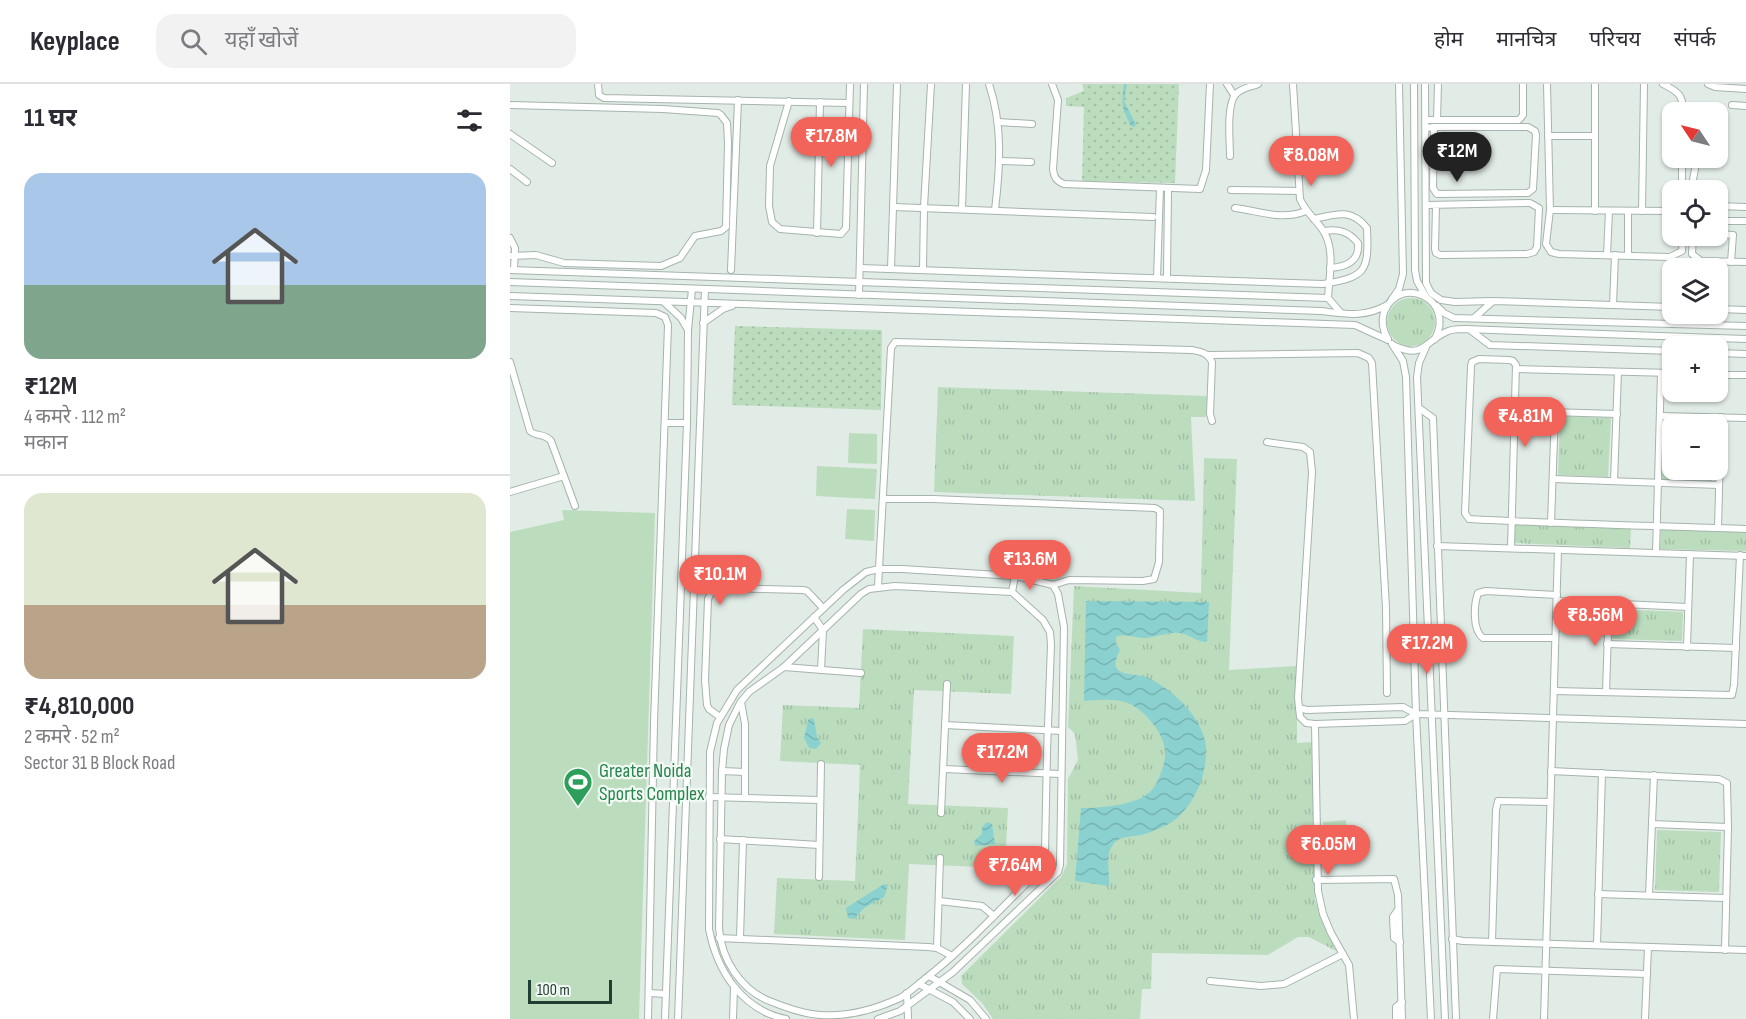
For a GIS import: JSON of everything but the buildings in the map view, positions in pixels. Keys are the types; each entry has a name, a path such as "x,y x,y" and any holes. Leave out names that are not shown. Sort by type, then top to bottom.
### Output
{"street":[{"path":"598,84 599,95 604,98 848,103"},
{"path":"789,101 770,166 769,206 772,222 780,230 841,234 846,228 850,84"},
{"path":"859,295 864,84"},
{"path":"891,269 897,84"},
{"path":"922,270 931,84"},
{"path":"962,209 966,84"},
{"path":"990,84 997,106 1000,161 995,210"},
{"path":"1052,84 1058,100 1053,169 1054,176 1059,182 1200,189 1206,170 1210,84"},
{"path":"1227,84 1234,95"},
{"path":"1230,156 1230,113 1234,95 1258,84"},
{"path":"1293,84 1300,199 1324,231 1330,247 1328,298 1341,313"},
{"path":"1399,84 1403,274 1399,289 1382,318 1383,332 1403,361 1406,377 1416,714 1431,1019"},
{"path":"1414,84 1415,270 1417,281 1440,316 1440,328 1435,339"},
{"path":"1425,84 1426,284 1431,293 1442,300 1455,302 1493,301 1662,307"},
{"path":"1437,120 1438,84"},
{"path":"1426,120 1519,120 1523,115 1523,84"},
{"path":"1547,84 1550,210 1546,244 1551,252 1670,257 1678,254 1683,246"},
{"path":"1595,84 1595,211"},
{"path":"1642,211 1644,84"},
{"path":"1663,84 1677,92 1681,96 1682,102"},
{"path":"1708,84 1746,89"},
{"path":"731,270 738,100"},
{"path":"817,233 820,102"},
{"path":"510,105 663,109 718,113 726,123 728,143 726,227 721,231 695,236 678,260 661,266 564,263 536,255 513,256"},
{"path":"1732,105 1746,106"},
{"path":"998,122 1032,124"},
{"path":"1426,128 1434,127 1531,128 1536,135 1533,189 1528,193 1437,194 1433,188 1434,127"},
{"path":"510,134 552,163"},
{"path":"1548,136 1595,136"},
{"path":"1000,161 1030,162"},
{"path":"510,169 527,182"},
{"path":"1693,180 1695,169"},
{"path":"1157,278 1160,188"},
{"path":"1167,278 1168,188"},
{"path":"1232,190 1299,191"},
{"path":"1427,205 1530,203 1536,205 1539,208 1537,247 1534,252 1527,254 1440,255 1435,249 1436,205"},
{"path":"1728,206 1746,207"},
{"path":"894,207 1153,217"},
{"path":"1235,208 1286,217 1306,210"},
{"path":"1550,210 1662,211"},
{"path":"1609,211 1613,305"},
{"path":"1628,211 1628,255"},
{"path":"860,268 1329,283 1344,281 1356,276 1366,264 1367,228 1357,217 1348,214 1335,214 1314,219"},
{"path":"1728,221 1746,221"},
{"path":"1415,246 1427,225"},
{"path":"1324,231 1345,231 1358,243 1359,250 1351,263 1343,267 1330,268"},
{"path":"1728,235 1733,235 1731,262"},
{"path":"510,238 514,244 512,270 1328,298"},
{"path":"1692,246 1692,254 1701,261 1746,262"},
{"path":"510,281 1356,315 1373,312 1402,294 1412,292 1429,299 1444,313 1454,318 1746,326"},
{"path":"665,1019 687,423 688,330 692,289"},
{"path":"678,1019 705,290"},
{"path":"510,298 518,296 1355,325 1406,351 1420,350 1447,331 1469,329 1746,339"},
{"path":"554,309 564,298"},
{"path":"1474,318 1493,301"},
{"path":"664,302 681,318 688,330"},
{"path":"703,323 723,309 738,304"},
{"path":"510,308 656,313 665,318 668,325 654,718 648,1019"},
{"path":"1728,309 1746,310"},
{"path":"1469,329 1490,345 1662,351"},
{"path":"879,587 891,348 895,342 1192,350 1209,355 1358,353 1369,358 1372,363 1386,608 1387,693"},
{"path":"1426,347 1419,363 1418,376 1445,1019"},
{"path":"1728,353 1746,354"},
{"path":"1209,355 1212,362 1210,414 1212,421"},
{"path":"1511,548 1511,521 1516,369 1515,362 1479,359 1472,362 1465,513 1469,519 1511,521 1551,523 1746,529"},
{"path":"510,362 530,431 548,438 575,506"},
{"path":"1516,369 1661,373 1656,553"},
{"path":"1614,481 1618,372"},
{"path":"1728,375 1746,375"},
{"path":"1419,408 1433,418 1456,1019"},
{"path":"1515,411 1617,414"},
{"path":"1551,523 1556,412"},
{"path":"1728,417 1746,418"},
{"path":"665,423 687,423"},
{"path":"1267,442 1304,447 1310,452 1312,472 1298,698 1302,720 1315,724 1406,721 1416,714"},
{"path":"510,492 564,477"},
{"path":"1553,479 1719,484"},
{"path":"1718,528 1719,480"},
{"path":"786,1019 758,1008 739,994 728,981 716,956 709,929 710,752 720,717 737,690 859,577 879,568 1015,576 1053,585 1069,580 1143,582 1154,579 1159,562 1160,511 1155,508 884,499"},
{"path":"1437,546 1743,555 1732,695 1554,691"},
{"path":"1544,1019 1558,550"},
{"path":"1687,647 1690,554"},
{"path":"1012,592 1015,576"},
{"path":"878,1019 900,1011 953,972 1058,872 1060,865 1064,627 1058,594 1053,585"},
{"path":"895,586 1012,592 1031,608 1050,632 1052,645 1046,774 1046,852 1043,865 952,956 907,993 888,1003 856,1013 820,1015 796,1011 764,999 750,990 728,963 719,938 724,749 729,725 741,702 749,692 784,667 869,589 895,586"},
{"path":"720,717 707,705 705,680 708,599 712,591 720,588 802,590 807,591 823,608"},
{"path":"1555,638 1483,638 1476,629 1478,593 1486,591 1609,603 1688,607"},
{"path":"1606,692 1609,603"},
{"path":"814,617 823,630 821,670"},
{"path":"1050,632 1064,627"},
{"path":"1607,644 1736,648"},
{"path":"784,667 861,673"},
{"path":"941,813 947,684"},
{"path":"741,702 745,715 745,797"},
{"path":"1299,708 1307,710 1403,707 1416,714 1444,716 1746,724"},
{"path":"1315,724 1316,880 1323,914 1349,965 1354,1019"},
{"path":"945,725 1062,730"},
{"path":"819,877 821,764"},
{"path":"944,769 1060,774"},
{"path":"722,771 745,772"},
{"path":"1551,771 1719,779 1726,783 1728,827 1725,950"},
{"path":"1597,945 1602,773"},
{"path":"1649,895 1654,775"},
{"path":"709,797 820,800"},
{"path":"1492,942 1498,801 1550,802"},
{"path":"1652,824 1728,827"},
{"path":"720,839 819,845"},
{"path":"740,938 743,840"},
{"path":"937,948 940,858"},
{"path":"1316,880 1392,878 1396,882 1398,910 1393,917 1394,938 1400,942 1402,1019"},
{"path":"1598,894 1725,898"},
{"path":"939,901 982,906 994,916"},
{"path":"719,938 937,948 952,956"},
{"path":"1452,942 1746,950"},
{"path":"1645,1019 1648,947"},
{"path":"1210,981 1262,986 1284,984 1343,954"},
{"path":"1493,1019 1497,969 1647,974"},
{"path":"929,976 970,1000 986,1019"},
{"path":"919,984 952,1002 970,1019"},
{"path":"733,1019 734,988"},
{"path":"649,993 666,994"},
{"path":"907,993 908,1019"},
{"path":"1396,1019 1396,1007 1402,1002"}],"green space":[{"path":"1082,84 1179,84 1175,183 1082,181 1084,107 1066,106 1066,98 1084,91"},
{"path":"1411,298 1428,305 1435,322 1428,339 1411,346 1394,339 1387,322 1394,305"},
{"path":"735,326 882,330 881,410 732,405"},
{"path":"938,387 1207,396 1206,417 1191,417 1195,501 934,492"},
{"path":"1560,416 1611,418 1608,477 1558,475"},
{"path":"849,433 877,434 877,464 848,463"},
{"path":"1204,458 1237,459 1229,670 1297,666 1297,743 1313,742 1315,900 1323,924 1338,952 1309,937 1298,937 1268,955 1152,953 1151,989 1142,989 1140,1019 993,1019 982,1003 962,984 961,976 1061,877 1067,864 1068,779 1078,760 1075,734 1068,727 1074,586 1201,593"},
{"path":"817,466 877,469 875,499 816,496"},
{"path":"847,509 875,510 874,541 845,539"},
{"name":"Greater Noida Sports Complex","path":"562,510 655,513 639,1019 510,1019 510,532 564,520"},
{"path":"1514,524 1631,529 1630,548 1513,543"},
{"path":"1661,529 1746,531 1746,551 1660,549"},
{"path":"1613,609 1683,612 1682,641 1612,639"},
{"path":"863,629 1014,636 1011,694 914,690 908,804 1008,808 1005,868 909,864 905,940 774,934 777,878 855,881 860,765 780,761 783,705 859,708"},
{"path":"1346,820 1348,854 1325,855 1323,822"},
{"path":"1657,830 1721,832 1719,892 1655,890"}],"water":[{"path":"1124,84 1127,84 1124,101 1136,125 1134,127 1131,126 1123,106"},
{"path":"1086,601 1209,602 1207,642 1179,633 1145,638 1116,637 1120,650 1116,658 1118,670 1156,682 1185,705 1204,736 1206,756 1197,792 1178,818 1155,831 1118,840 1112,846 1109,857 1109,886 1075,881 1081,808 1122,804 1147,795 1159,778 1165,751 1158,730 1148,718 1130,704 1107,700 1084,701"},
{"path":"810,718 814,719 817,737 821,743 816,749 809,748 804,738"},
{"path":"987,822 992,824 995,844 975,846 974,841 982,834 982,827"},
{"path":"884,884 888,885 884,897 864,908 854,919 848,918 846,908"}],"place":[{"name":"Greater Noida Sports Complex","path":"578,808"}]}
